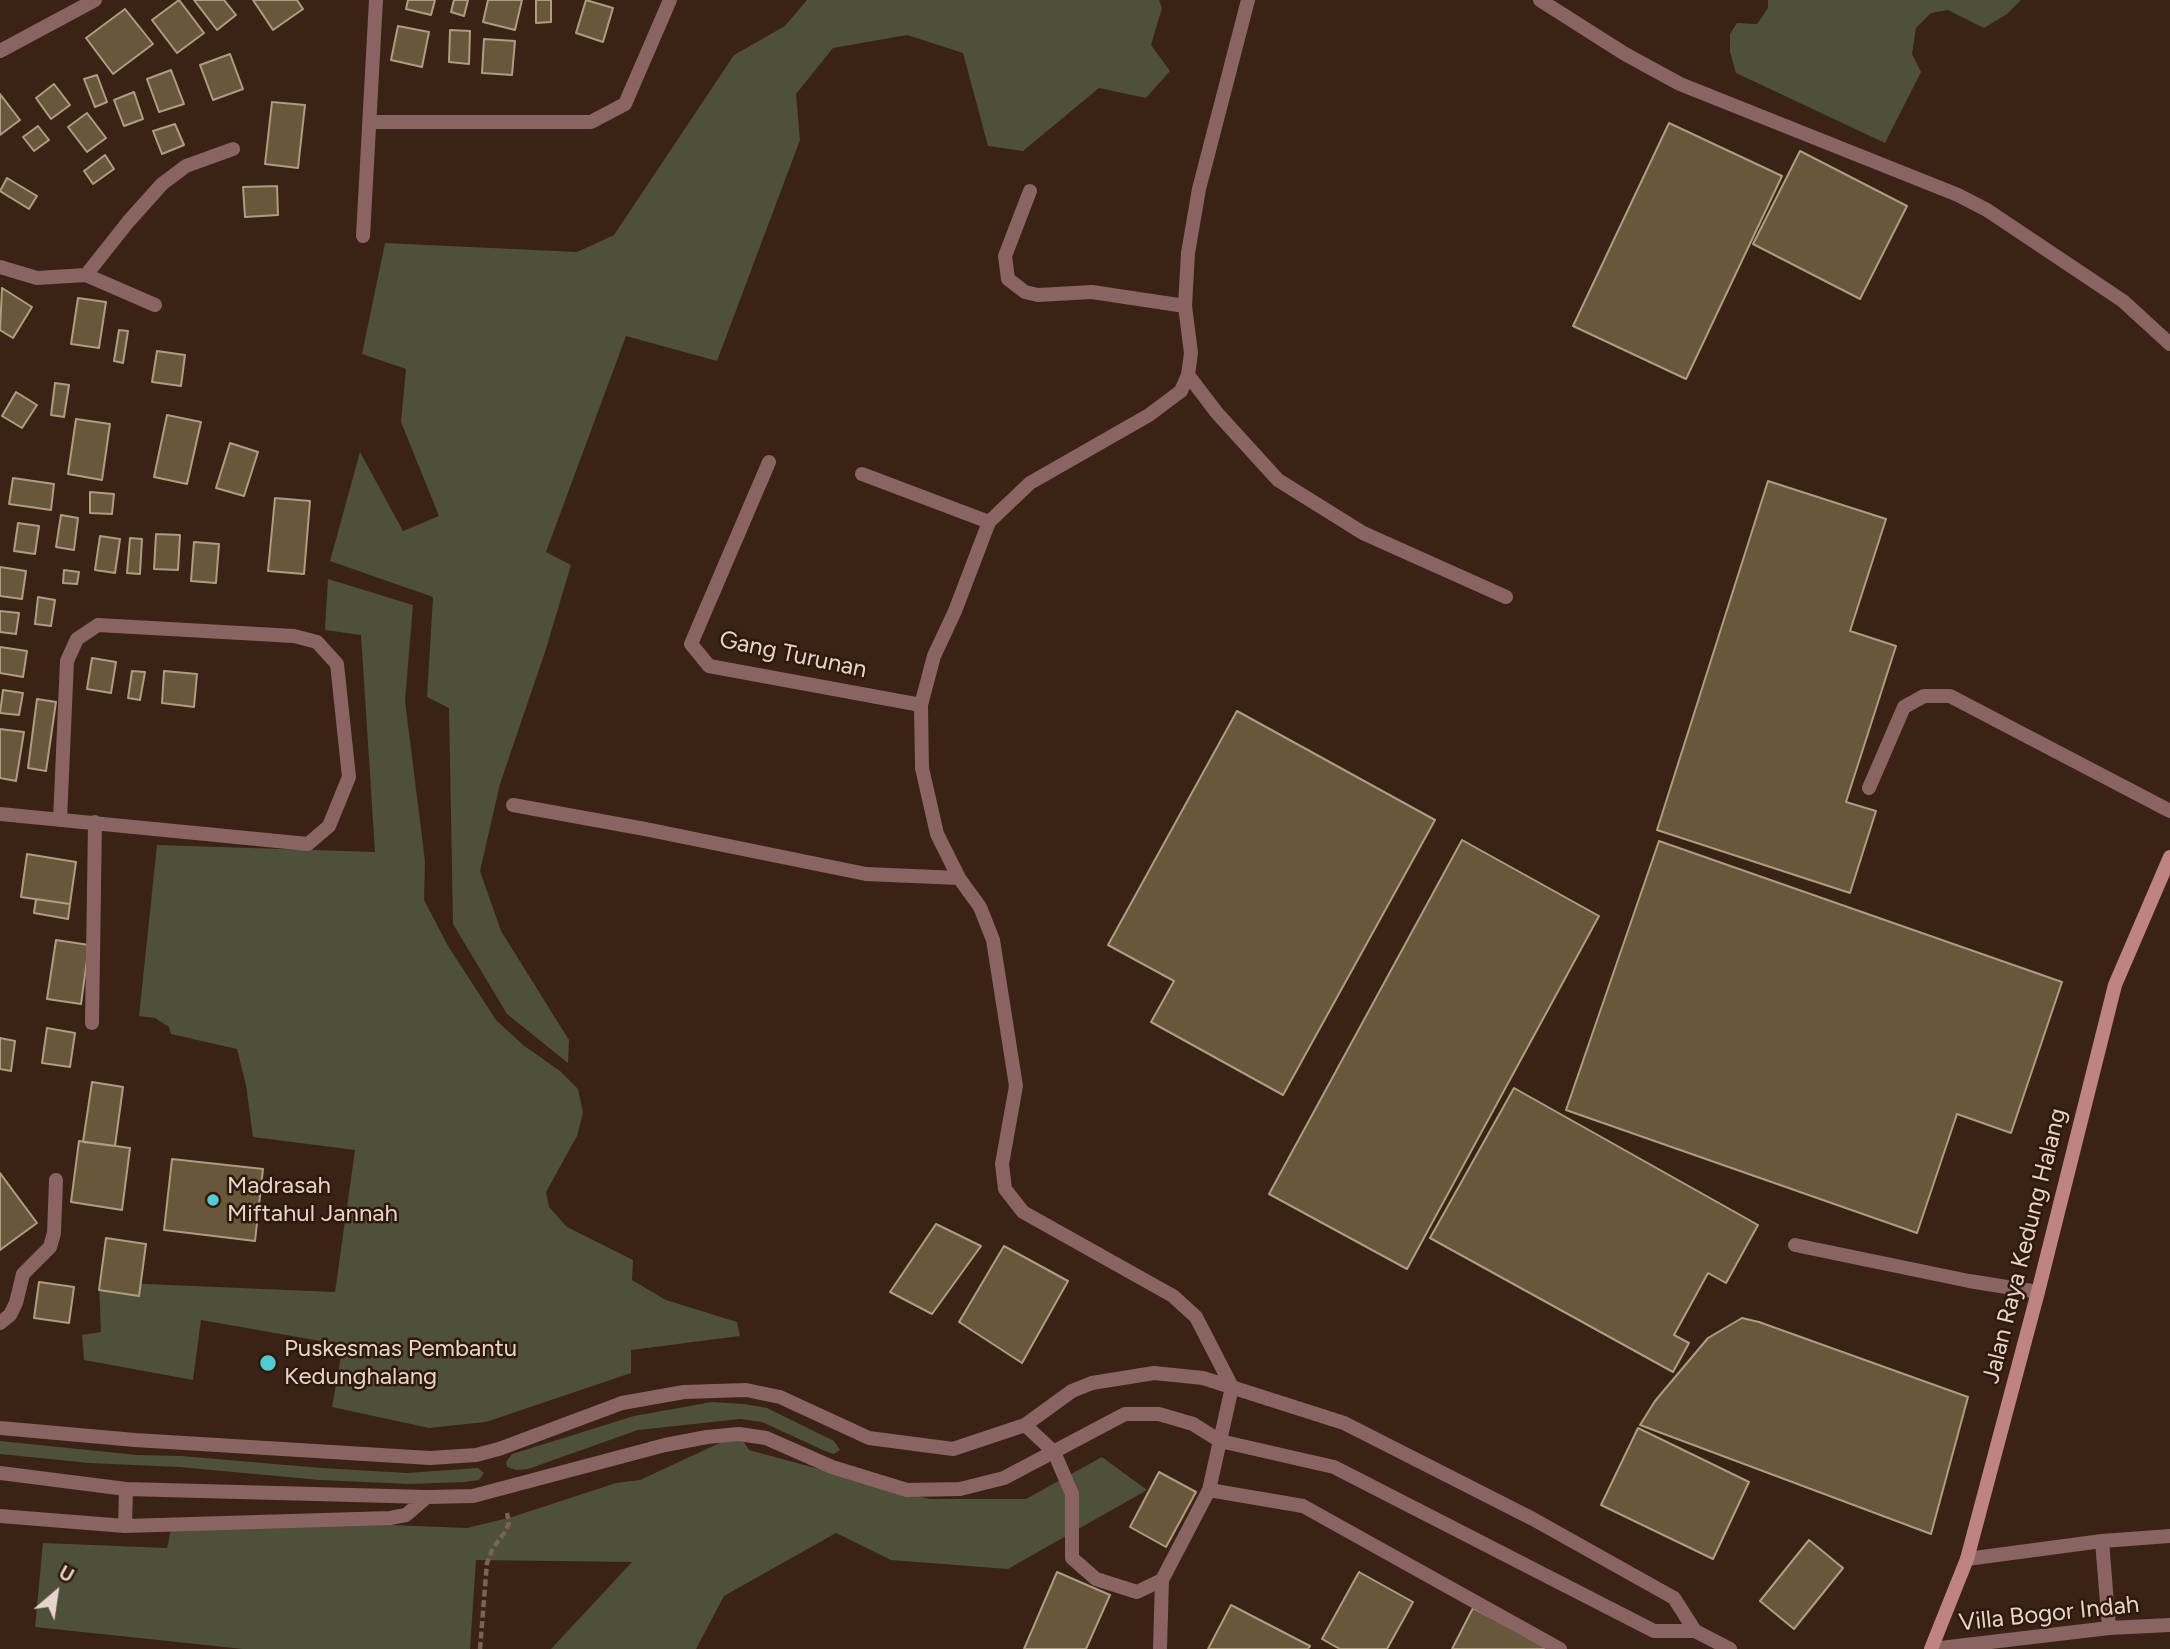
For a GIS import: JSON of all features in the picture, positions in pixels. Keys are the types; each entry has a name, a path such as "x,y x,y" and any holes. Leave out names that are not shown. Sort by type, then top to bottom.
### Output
{"main road":[{"name":"Jalan Raya Kedung Halang","path":"1932,1649 1967,1559 2115,985 2170,857"}],"street":[{"path":"0,51 95,0"},
{"path":"363,236 376,0"},
{"path":"370,122 592,122 625,104 670,0"},
{"path":"1160,1649 1162,1580 1209,1490 1232,1387 1196,1317 1172,1296 1023,1212 1005,1189 1002,1164 1016,1086 993,940 980,907 958,878 937,834 922,768 921,705 934,656 955,611 989,522 1030,483 1149,415 1181,391 1188,375 1191,353 1185,306 1188,253 1199,189 1248,0"},
{"path":"1540,0 1625,54 1680,84 1958,195 1987,210 2123,301 2170,344"},
{"path":"86,275 162,184 186,166 233,149"},
{"path":"1030,191 1005,256 1008,279 1026,292 1038,295 1092,292 1185,306"},
{"path":"0,267 37,278 86,275 155,304"},
{"path":"1188,375 1216,413 1278,480 1363,533 1506,597"},
{"name":"Gang Turunan","path":"769,462 691,644 709,666 921,705"},
{"path":"862,474 989,522"},
{"path":"0,814 308,845 329,826 349,777 337,664 317,642 294,636 98,625 78,639 67,661 60,820"},
{"path":"1869,788 1904,707 1924,696 1950,696 2170,811"},
{"path":"513,805 866,874 958,878"},
{"path":"92,1023 95,822"},
{"path":"0,1323 10,1315 16,1303 23,1273 50,1247 54,1233 56,1180"},
{"path":"1795,1245 1969,1282 2038,1292"},
{"path":"0,1428 135,1440 430,1458 476,1455 499,1450 622,1403 684,1392 746,1390 780,1397 869,1438 953,1449 1026,1425 1072,1391 1092,1383 1154,1373 1203,1378 1344,1423 1533,1519 1674,1598 1695,1631"},
{"path":"0,1473 126,1489 473,1496 665,1445 739,1434 766,1438 832,1468 907,1490 960,1489 1003,1478 1125,1414 1159,1414 1193,1424 1220,1441 1334,1467 1654,1630 1695,1631 1730,1649"},
{"path":"1026,1425 1054,1452 1072,1494 1072,1558 1096,1578 1137,1592 1162,1580"},
{"path":"125,1526 126,1489"},
{"path":"1209,1490 1303,1506 1560,1649"},
{"path":"0,1516 125,1526 390,1518 406,1515 427,1497"},
{"path":"1967,1559 2102,1541 2170,1536"},
{"path":"2102,1541 2109,1628"},
{"name":"Villa Bogor Indah","path":"1932,1649 2109,1628 2170,1625"}],"path":[{"path":"480,1649 487,1563 509,1523 502,1490"}],"green space":[{"path":"807,0 1159,0 1162,8 1151,45 1170,71 1146,98 1099,88 1023,151 988,146 963,53 907,35 833,48 796,94 800,140 717,361 626,336 546,552 571,565 546,649 500,784 480,871 501,931 569,1040 568,1063 507,1014 453,924 449,708 427,697 433,597 330,561 360,452 403,531 439,516 401,422 406,369 362,354 385,243 577,252 614,235 734,55 785,26"},
{"path":"1768,0 2021,0 2007,14 1984,28 1948,10 1931,13 1916,28 1912,54 1921,72 1885,143 1736,73 1730,52 1730,34 1737,23 1757,24 1768,8"},
{"path":"328,579 413,605 405,701 425,861 424,900 448,946 496,1020 523,1045 560,1071 578,1089 583,1113 577,1136 546,1192 549,1207 567,1227 633,1260 632,1280 666,1300 737,1322 740,1336 631,1350 631,1373 486,1422 429,1428 332,1407 343,1345 201,1320 193,1380 84,1360 82,1335 101,1332 99,1282 335,1292 355,1150 253,1137 246,1085 237,1049 171,1034 169,1027 155,1018 139,1016 157,845 375,852 361,635 325,630"},
{"path":"712,1402 767,1408 834,1441 840,1450 834,1454 762,1422 740,1419 638,1430 528,1469 516,1470 507,1467 506,1462 512,1454 634,1416"},
{"path":"739,1434 749,1450 929,1499 1026,1499 1102,1457 1147,1490 1008,1569 891,1560 836,1533 724,1596 696,1649 551,1649 632,1562 476,1560 470,1649 243,1649 35,1627 43,1543 167,1548 171,1530 341,1523 467,1528 512,1517 616,1483 640,1480"},
{"path":"0,1441 137,1455 322,1468 407,1473 478,1468 484,1473 479,1480 465,1482 409,1484 320,1480 0,1454"}],"building":[{"path":"179,0 204,33 177,53 152,20"},
{"path":"194,0 224,0 236,15 217,30"},
{"path":"253,0 297,0 303,9 273,30"},
{"path":"408,0 435,0 431,15 406,9"},
{"path":"454,0 468,0 464,16 451,12"},
{"path":"488,0 522,0 515,30 483,22"},
{"path":"536,0 551,0 551,22 536,23"},
{"path":"586,0 613,8 603,42 576,33"},
{"path":"125,9 153,44 113,74 86,38"},
{"path":"398,26 429,32 422,67 391,60"},
{"path":"450,30 470,31 469,64 449,62"},
{"path":"484,39 515,41 512,75 482,73"},
{"path":"230,54 243,89 213,100 200,65"},
{"path":"171,70 184,104 159,112 147,79"},
{"path":"97,75 107,102 95,107 84,79"},
{"path":"54,84 70,105 51,119 36,98"},
{"path":"134,92 143,119 124,126 114,100"},
{"path":"0,94 20,120 0,135"},
{"path":"272,102 305,105 298,168 265,164"},
{"path":"87,113 106,138 87,152 68,127"},
{"path":"1669,123 1782,176 1686,379 1573,326"},
{"path":"175,124 184,145 162,154 153,131"},
{"path":"38,126 49,140 34,151 23,137"},
{"path":"1800,151 1907,206 1860,299 1753,244"},
{"path":"105,155 114,169 93,184 84,171"},
{"path":"7,178 37,196 29,209 0,191"},
{"path":"277,186 278,215 245,217 243,187"},
{"path":"2,288 32,307 13,338 0,330"},
{"path":"78,298 106,302 99,348 71,344"},
{"path":"119,330 128,331 123,363 114,361"},
{"path":"157,351 185,355 181,386 152,382"},
{"path":"55,383 69,385 64,417 51,415"},
{"path":"16,392 37,405 22,428 2,416"},
{"path":"167,415 201,422 187,484 154,477"},
{"path":"76,419 110,424 102,480 68,474"},
{"path":"230,443 258,452 244,496 216,488"},
{"path":"13,478 54,484 51,510 9,504"},
{"path":"1768,481 1886,519 1850,631 1896,646 1846,802 1876,811 1850,893 1657,830"},
{"path":"90,492 114,494 112,514 90,513"},
{"path":"275,498 310,501 304,574 268,571"},
{"path":"61,515 78,518 74,550 56,547"},
{"path":"18,523 39,526 35,554 14,551"},
{"path":"156,534 180,535 178,570 154,569"},
{"path":"100,536 120,539 115,573 95,570"},
{"path":"130,538 142,539 140,574 127,573"},
{"path":"194,542 219,544 216,583 191,581"},
{"path":"0,567 26,571 22,599 0,596"},
{"path":"64,570 79,572 77,584 63,583"},
{"path":"38,597 55,600 51,626 35,624"},
{"path":"0,611 19,613 16,634 0,632"},
{"path":"0,647 27,651 23,677 0,673"},
{"path":"92,658 116,662 111,693 87,689"},
{"path":"132,671 145,672 140,700 128,698"},
{"path":"164,671 197,674 194,707 162,703"},
{"path":"3,690 23,693 19,715 0,713"},
{"path":"37,699 56,702 46,771 28,768"},
{"path":"1237,711 1435,820 1283,1095 1151,1022 1174,981 1108,945"},
{"path":"0,729 24,732 16,781 0,778"},
{"path":"1462,840 1599,916 1407,1269 1269,1194"},
{"path":"1659,841 2062,982 2011,1133 1957,1114 1917,1233 1566,1110"},
{"path":"27,854 76,862 70,904 21,897"},
{"path":"36,899 70,904 68,919 34,913"},
{"path":"56,940 89,945 81,1004 47,999"},
{"path":"47,1028 75,1033 70,1067 42,1063"},
{"path":"0,1038 15,1041 11,1071 0,1069"},
{"path":"92,1082 123,1087 115,1146 83,1142"},
{"path":"1514,1088 1758,1225 1726,1283 1708,1273 1674,1335 1689,1343 1673,1372 1430,1238"},
{"path":"79,1141 130,1148 122,1210 71,1202"},
{"name":"Madrasah Miftahul Jannah","path":"172,1159 263,1169 255,1241 164,1230"},
{"path":"0,1173 37,1223 0,1250"},
{"path":"936,1224 981,1246 932,1314 890,1292"},
{"path":"106,1238 146,1244 139,1296 99,1290"},
{"path":"1004,1246 1068,1281 1022,1363 959,1322"},
{"path":"39,1282 74,1287 69,1323 34,1318"},
{"path":"1742,1318 1968,1397 1931,1534 1640,1425 1655,1401 1708,1338"},
{"path":"1638,1428 1749,1482 1713,1559 1601,1505"},
{"path":"1159,1472 1196,1492 1166,1547 1130,1527"},
{"path":"1809,1540 1843,1568 1794,1629 1760,1601"},
{"path":"1057,1572 1110,1595 1086,1649 1024,1649"},
{"path":"1359,1572 1413,1602 1387,1649 1340,1649 1322,1639"},
{"path":"1231,1605 1310,1646 1308,1649 1208,1649"},
{"path":"1473,1608 1553,1649 1452,1649"}],"place":[{"name":"Madrasah Miftahul Jannah","path":"213,1200"},
{"name":"Puskesmas Pembantu Kedunghalang","path":"268,1363"}]}
